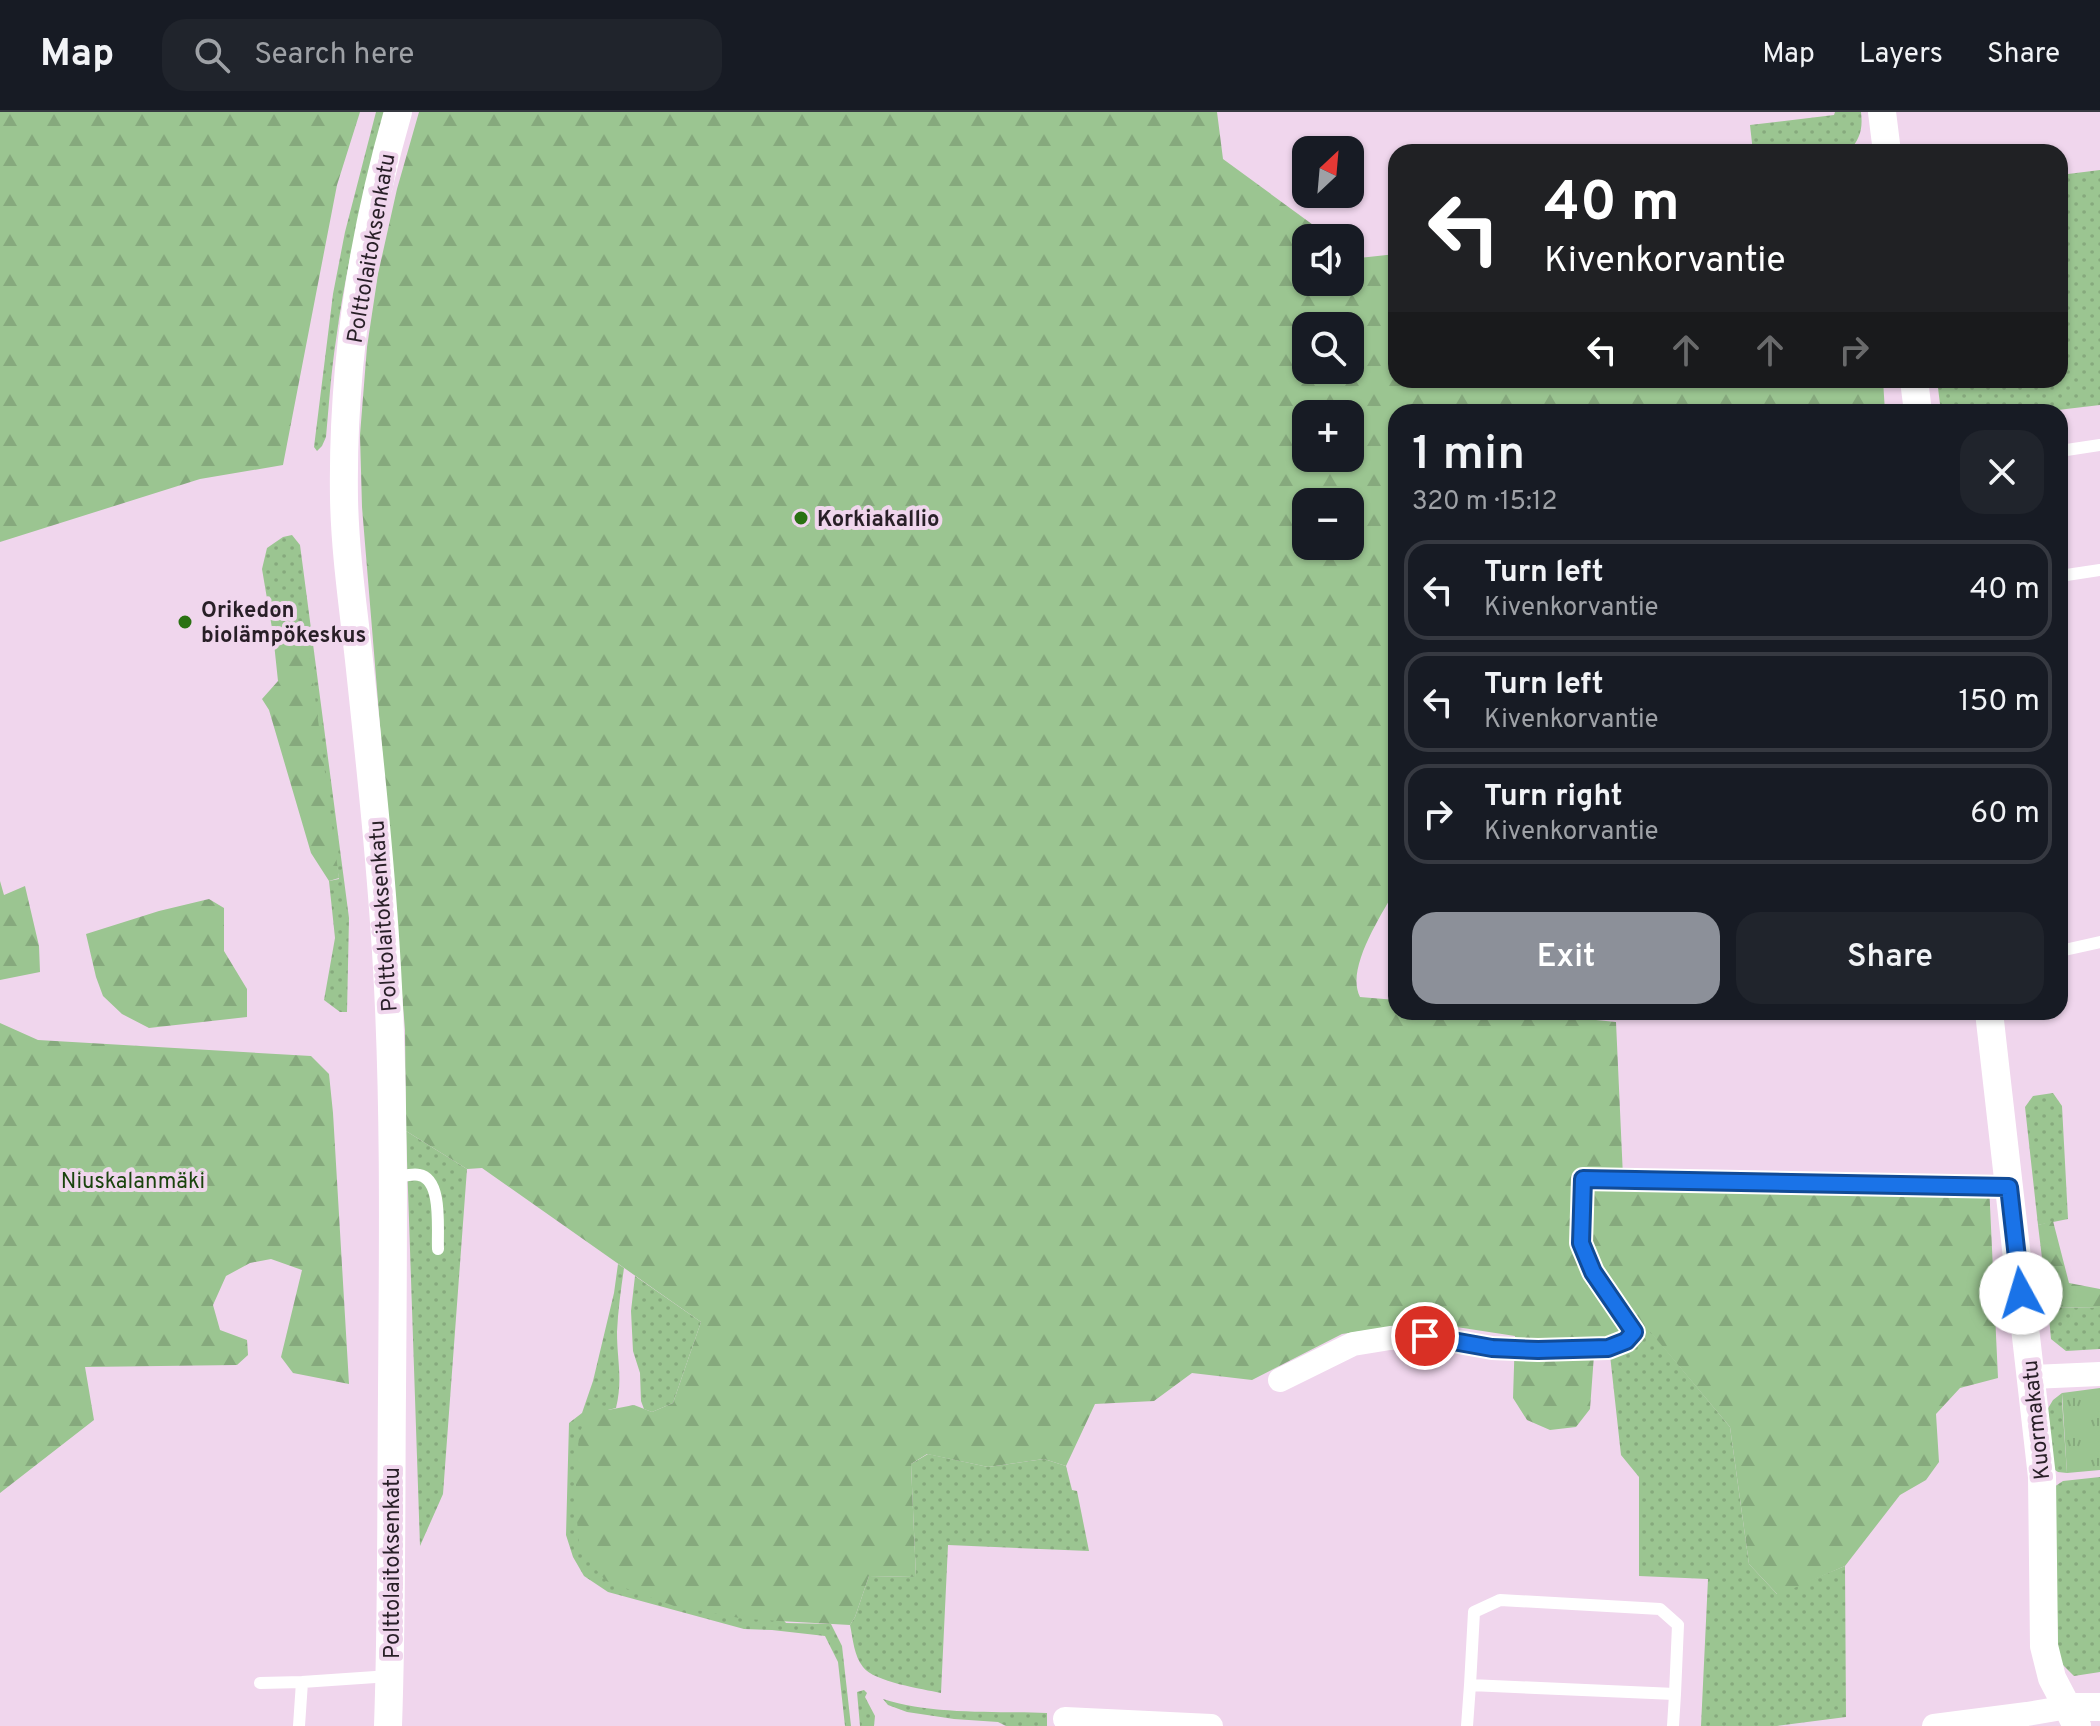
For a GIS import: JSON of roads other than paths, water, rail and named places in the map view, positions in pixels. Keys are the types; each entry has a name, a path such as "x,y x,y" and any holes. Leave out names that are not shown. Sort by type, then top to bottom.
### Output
{"street":[{"name":"Polttolaitoksenkatu","path":"388,1726 394,1178 389,1014 380,866 344,499 351,347 359,281 374,202 398,112"},
{"path":"1882,112 1886,144"},
{"name":"Kuormakatu","path":"1990,1020 2042,1477 2044,1646 2052,1678 2073,1716"},
{"path":"1280,1380 1353,1344 1390,1338 1425,1336 1492,1348 1538,1350 1608,1348 1626,1341 1634,1332 1593,1272 1581,1243 1583,1179 2009,1187"},
{"path":"2031,1377 2100,1374"},
{"path":"1934,1726 2027,1714 2073,1716 2100,1707"},
{"path":"1065,1719 1211,1726"}],"lane":[{"path":"2068,450 2100,445"},
{"path":"2068,575 2100,570"},
{"path":"2068,949 2100,942"},
{"path":"394,1178 418,1174 428,1179 435,1190 438,1249"},
{"path":"1467,1726 1474,1612 1500,1600 1660,1609 1678,1625 1673,1726"},
{"path":"260,1683 390,1676"},
{"path":"299,1726 302,1682"},
{"path":"1470,1685 1675,1694"}],"place":[{"name":"Korkiakallio","path":"801,518"},
{"name":"Orikedon biolämpökeskus","path":"185,622"}],"park label":[{"name":"Niuskalanmäki","path":"133,1180"}]}
